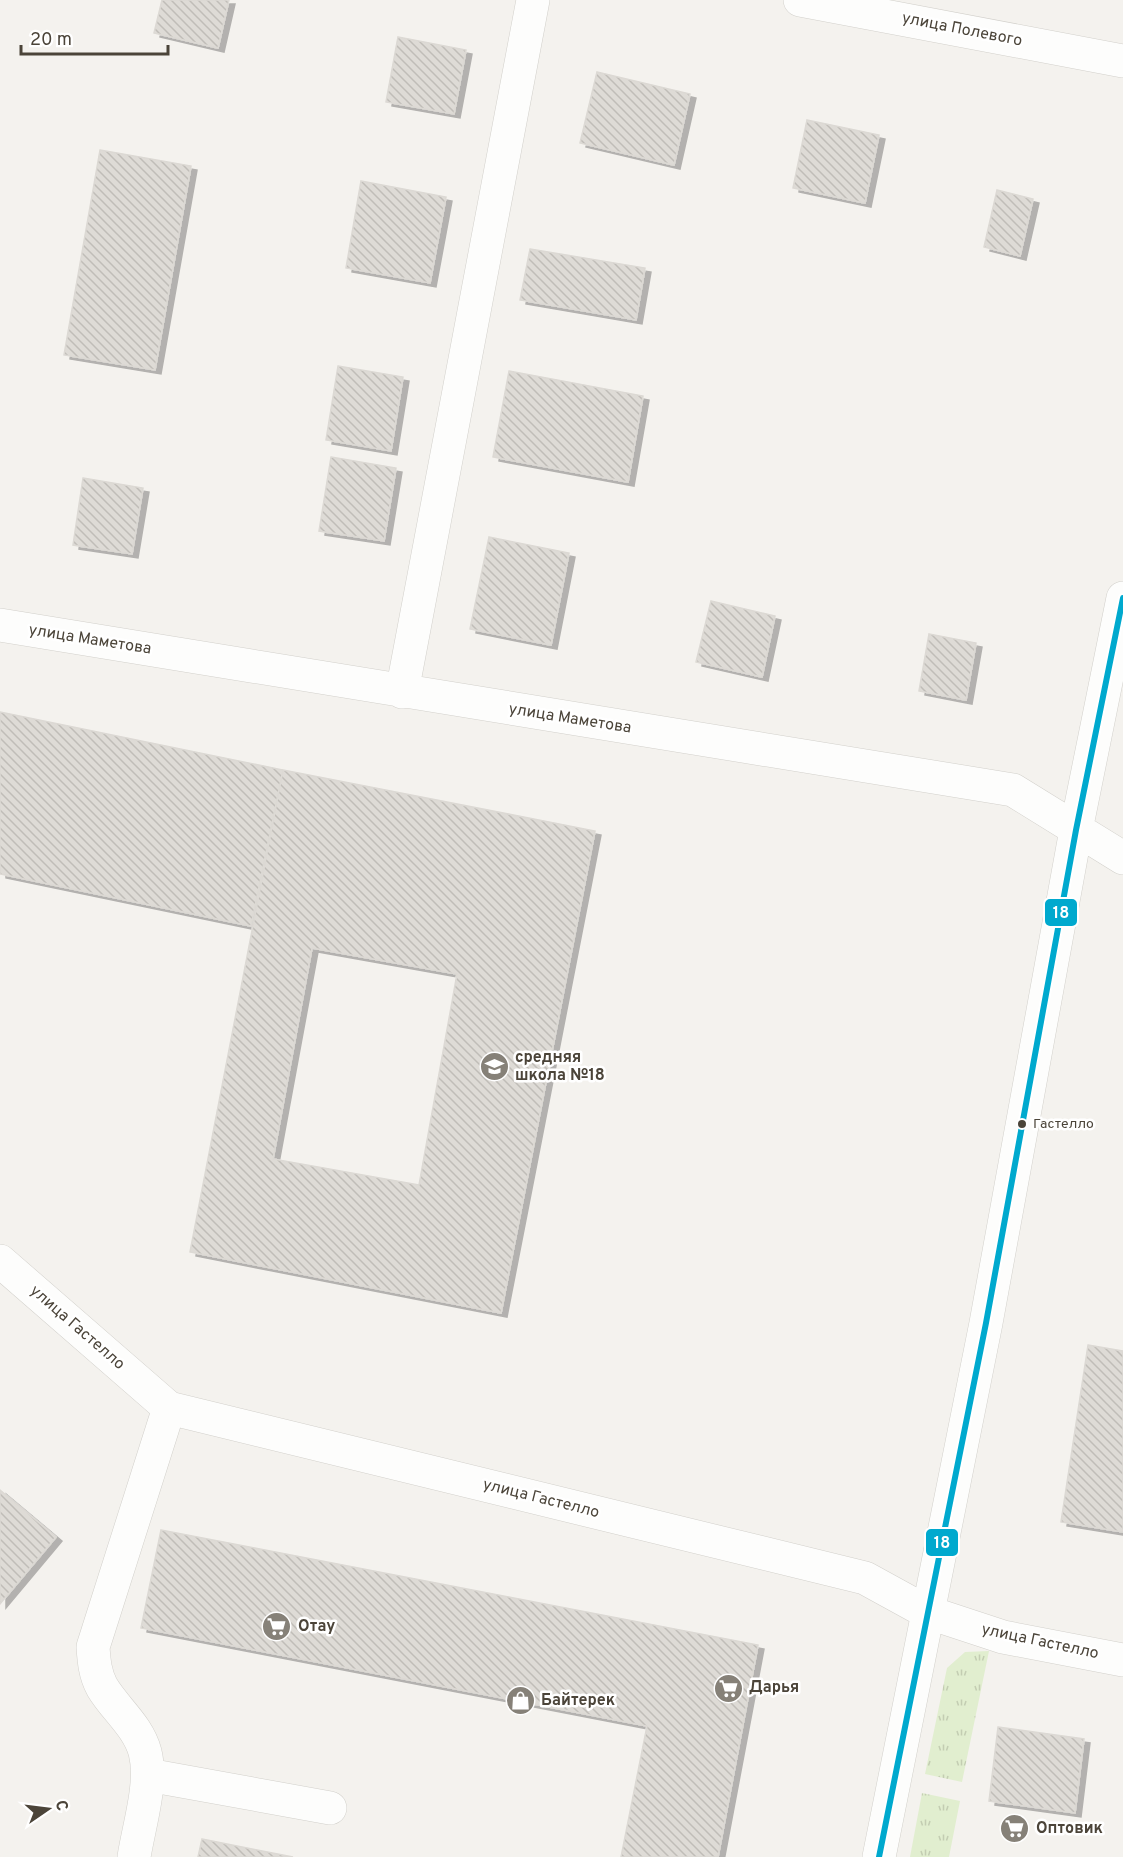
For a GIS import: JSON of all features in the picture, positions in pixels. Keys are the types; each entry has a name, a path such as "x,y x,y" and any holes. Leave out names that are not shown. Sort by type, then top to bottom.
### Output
{"street":[{"path":"402,692 533,0"},
{"name":"улица Полевого","path":"800,0 1123,61"},
{"path":"879,1857 986,1323 1076,830 1123,598"},
{"name":"улица Маметова","path":"0,625 1013,790 1123,858"},
{"name":"улица Гастелло","path":"0,1261 170,1408 864,1578 927,1612 1003,1637 1123,1660"},
{"path":"134,1857 148,1775 145,1751 134,1729 103,1687 94,1666 93,1647 170,1408"},
{"path":"148,1775 330,1808"}],"green space":[{"path":"989,1651 962,1782 925,1774 947,1668 965,1652"},
{"path":"922,1793 960,1801 949,1857 910,1857"}],"building":[{"path":"162,0 229,0 218,48 154,33"},
{"path":"398,37 466,50 454,114 386,102"},
{"path":"597,72 690,94 674,165 580,143"},
{"path":"807,120 879,135 865,203 793,188"},
{"path":"100,150 191,166 155,370 64,355"},
{"path":"361,181 446,197 430,283 346,268"},
{"path":"997,190 1033,199 1020,256 984,247"},
{"path":"530,249 645,268 636,320 520,300"},
{"path":"338,366 403,377 391,451 326,440"},
{"path":"509,371 643,396 628,482 493,457"},
{"path":"331,457 396,468 384,541 319,531"},
{"path":"83,478 143,488 132,554 73,545"},
{"path":"489,537 569,553 551,645 470,629"},
{"path":"711,601 775,616 762,677 696,662"},
{"path":"929,634 976,643 966,700 919,691"},
{"path":"0,712 283,770 251,926 0,874"},
{"name":"средняя школа №18","path":"283,770 595,831 501,1313 190,1252","holes":["312,948 457,974 419,1185 273,1159"]},
{"path":"1088,1345 1123,1351 1123,1532 1061,1522"},
{"path":"0,1490 56,1537 0,1604"},
{"path":"161,1530 758,1645 718,1857 621,1857 647,1726 141,1628"},
{"path":"998,1727 1084,1739 1075,1813 989,1801"},
{"path":"202,1839 293,1857 198,1857"}],"transit line":[{"name":"18","path":"879,1857 986,1323 1076,830 1123,598"}],"place":[{"name":"средняя школа №18","path":"494,1067"},
{"name":"Гастелло","path":"1022,1124"},
{"name":"Отау","path":"277,1627"},
{"name":"Дарья","path":"728,1688"},
{"name":"Байтерек","path":"520,1701"},
{"name":"Оптовик","path":"1015,1829"}]}
